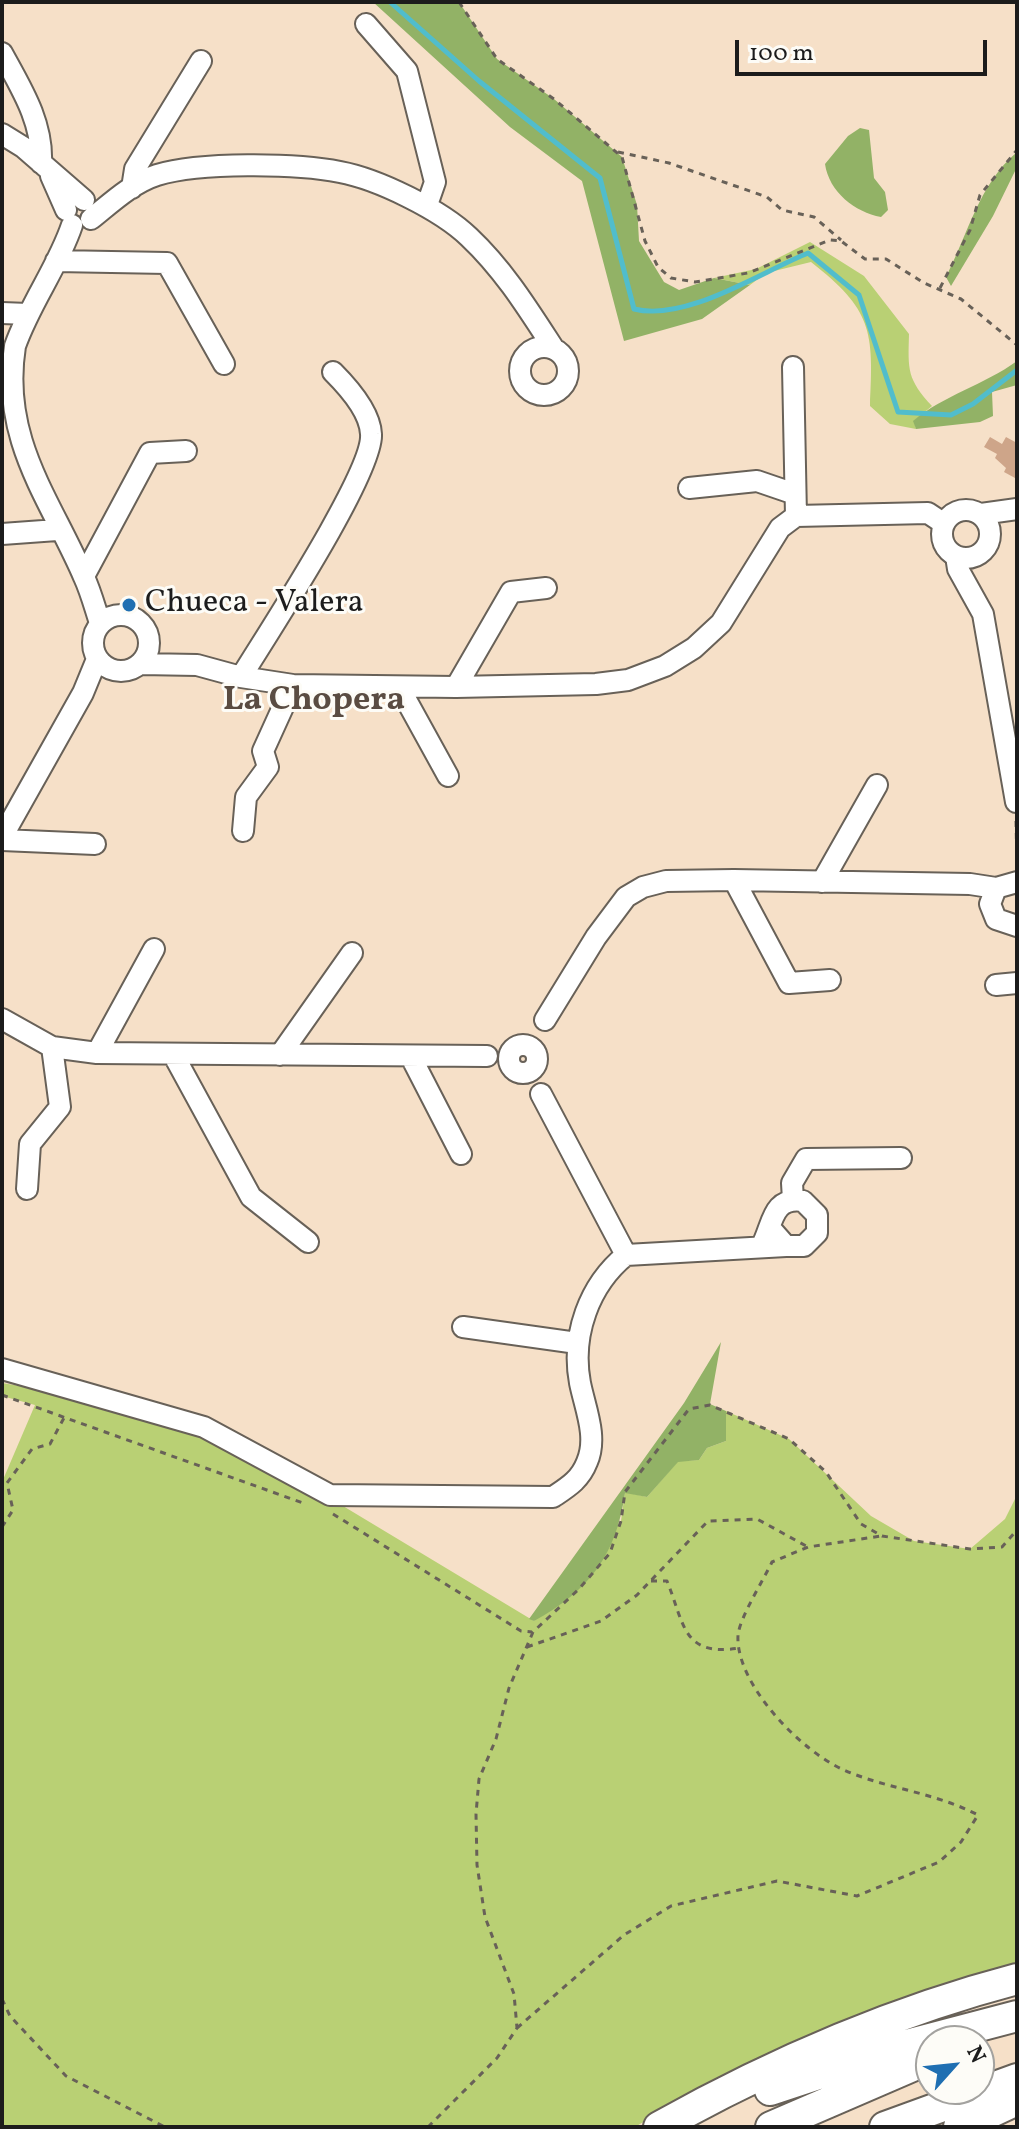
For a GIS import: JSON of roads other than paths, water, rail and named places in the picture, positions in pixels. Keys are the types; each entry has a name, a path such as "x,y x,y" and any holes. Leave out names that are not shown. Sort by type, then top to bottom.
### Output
{"highway":[{"path":"659,2127 726,2090 825,2044 918,2009 1017,1979"},
{"path":"686,2127 814,2073 1017,2016"},
{"path":"995,2037 1017,2030"},
{"path":"771,2127 915,2065"},
{"path":"885,2127 1017,2079"},
{"path":"959,2127 1017,2100"}],"street":[{"path":"366,24 407,71 435,182 427,205"},
{"path":"2,53 34,113 44,166 76,223 167,263 224,364"},
{"path":"126,192 135,169 201,61"},
{"path":"2,134 44,166"},
{"path":"100,623 84,576 19,458 10,426 9,385 14,349 28,314 76,223 126,192 157,175 197,169 270,167 341,172 427,205 468,236 513,285 554,349"},
{"path":"2,313 28,314"},
{"path":"793,367 796,516"},
{"path":"241,677 307,570 368,459 371,432 351,391 333,372"},
{"path":"84,576 150,453 186,451"},
{"path":"689,488 757,481 795,494"},
{"path":"1016,802 983,614 958,569 956,556 943,542 943,523 956,511 965,509 981,514 1017,509"},
{"path":"83,693 118,672 141,664 197,665 241,677 293,685 456,687 596,684 628,680 665,666 694,648 721,623 780,528 796,516 928,513 943,523"},
{"path":"956,556 973,557 987,547 990,529 981,514"},
{"path":"2,534 57,530"},
{"path":"84,576 123,614 139,621 149,637 197,665"},
{"path":"456,687 511,592 546,588"},
{"path":"95,844 2,838 83,693 97,659 93,637 100,623 123,614"},
{"path":"141,664 149,647 149,637"},
{"path":"97,659 118,672"},
{"path":"243,831 246,797 268,767 263,751 293,685"},
{"path":"399,687 448,776"},
{"path":"822,882 877,785"},
{"path":"734,880 789,983 830,980"},
{"path":"523,1059 596,937 626,897 666,881 970,884 996,888 1017,882"},
{"path":"996,888 990,904 992,912 1003,924 1017,926"},
{"path":"97,1053 154,949"},
{"path":"280,1055 352,953"},
{"path":"2,1019 52,1047 97,1053 487,1056 523,1059"},
{"path":"27,1189 30,1144 60,1107 52,1047"},
{"path":"173,1054 251,1197 308,1242"},
{"path":"411,1057 461,1154"},
{"path":"523,1059 626,1255"},
{"path":"793,1200 792,1183 806,1159 901,1158"},
{"path":"2,1369 204,1427 330,1495 553,1497 576,1483 589,1460 591,1429 580,1380 577,1343 584,1317 606,1271 626,1255 766,1238 795,1248 812,1241 819,1224 812,1207 793,1200 775,1209 766,1238"},
{"path":"463,1327 577,1343"}],"waterway":[{"path":"390,2 479,81 600,178 634,309 676,309 699,302 808,253 859,295 898,412 951,415 973,404 1017,370"}],"place":[{"name":"Chueca - Valera","path":"129,605"}],"district":[{"name":"La Chopera","path":"314,703"}]}
